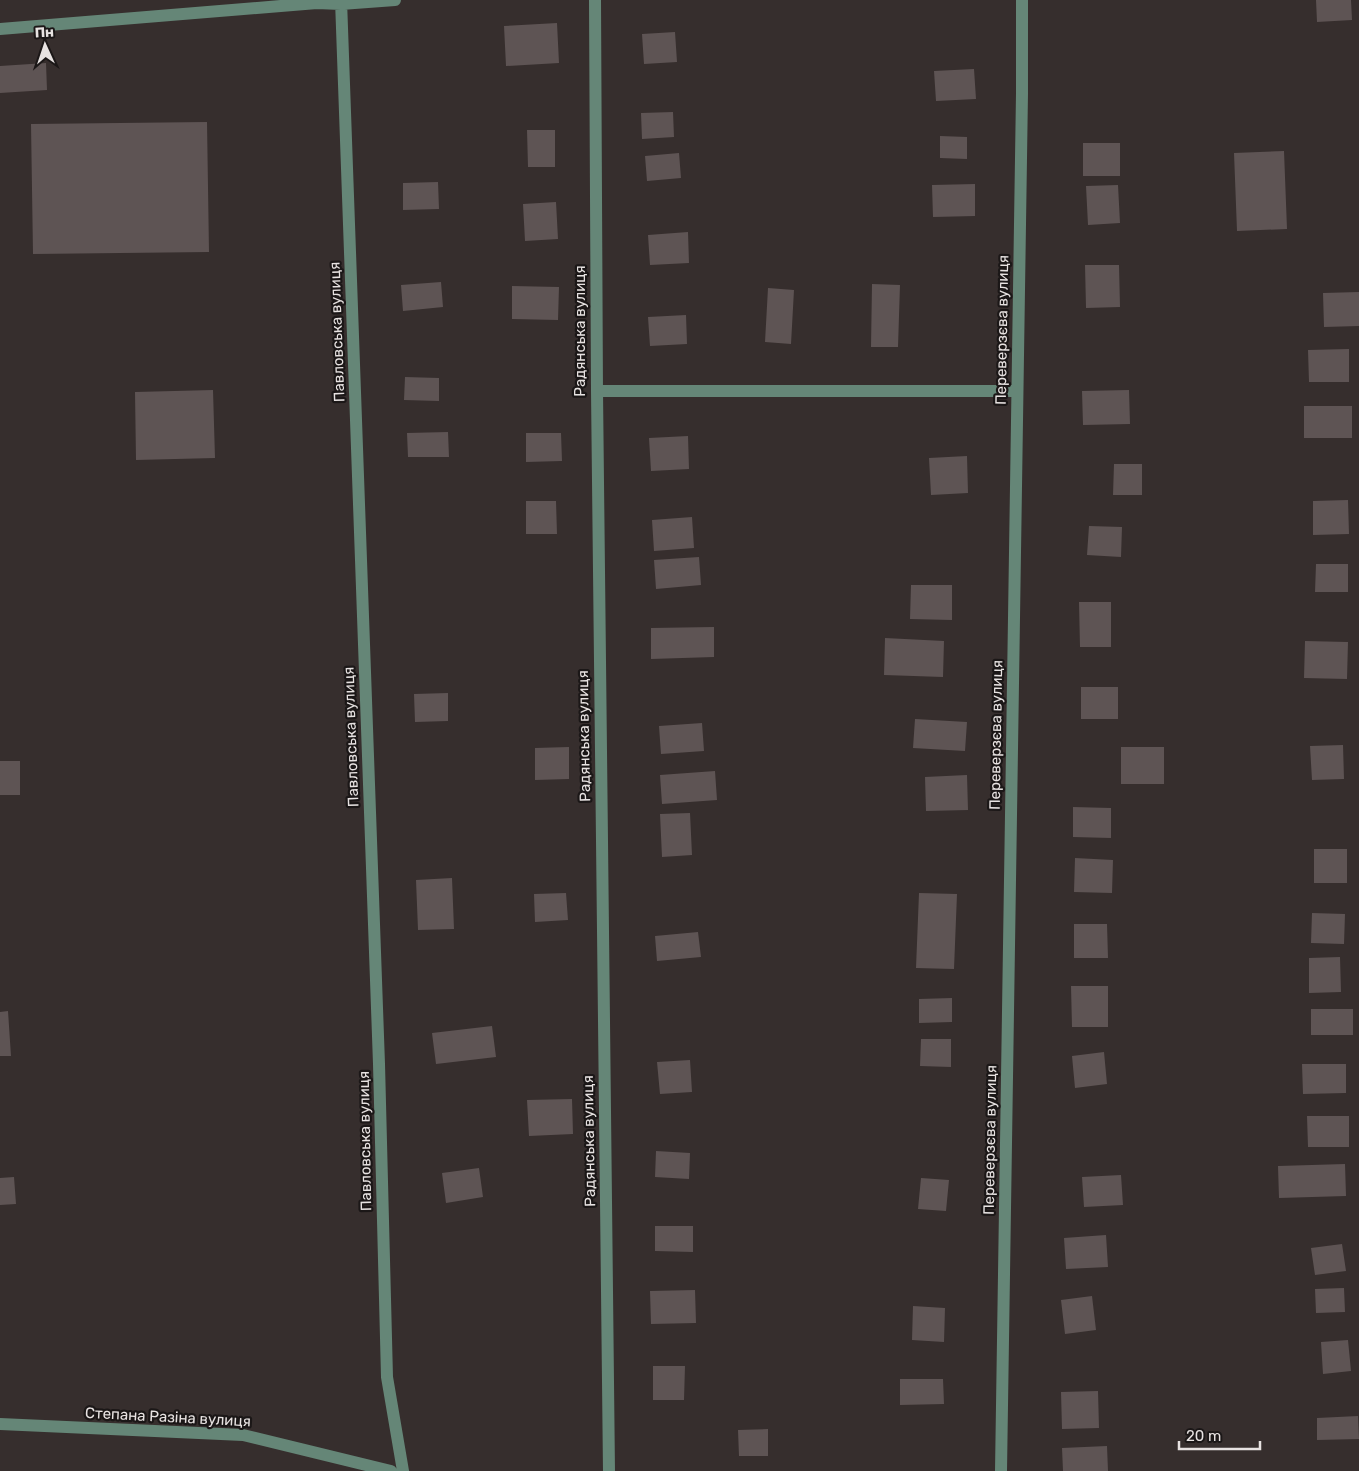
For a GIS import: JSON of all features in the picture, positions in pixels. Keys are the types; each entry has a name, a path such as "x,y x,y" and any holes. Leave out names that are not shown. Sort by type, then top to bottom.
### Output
{"street":[{"path":"0,29 317,1 395,0"},
{"name":"Радянська вулиця","path":"595,0 597,392 609,1471"},
{"name":"Переверзєва вулиця","path":"1001,1471 1022,0"},
{"name":"Павловська вулиця","path":"341,2 379,1064 386,1377 403,1471"},
{"path":"597,392 1017,391"},
{"name":"Степана Разіна вулиця","path":"0,1424 243,1435 391,1471"}],"building":[{"path":"1316,0 1351,0 1352,20 1317,22"},
{"path":"557,23 559,63 506,66 504,26"},
{"path":"675,32 677,62 644,64 642,34"},
{"path":"46,63 47,90 0,93 0,66"},
{"path":"974,69 976,99 936,101 934,71"},
{"path":"673,112 674,137 642,139 641,113"},
{"path":"207,122 209,252 33,254 31,124"},
{"path":"527,130 555,130 555,167 528,167"},
{"path":"940,136 967,137 967,159 940,158"},
{"path":"1083,143 1120,143 1120,176 1083,176"},
{"path":"1284,151 1287,229 1237,231 1234,153"},
{"path":"679,153 681,178 647,181 645,156"},
{"path":"438,182 439,209 403,210 403,183"},
{"path":"975,184 975,216 933,217 932,185"},
{"path":"1118,185 1120,223 1088,225 1086,186"},
{"path":"556,202 558,239 525,241 523,204"},
{"path":"688,232 689,263 650,265 648,235"},
{"path":"1085,265 1119,265 1120,307 1086,308"},
{"path":"441,282 443,307 403,311 401,285"},
{"path":"872,284 900,285 898,347 871,347"},
{"path":"512,286 559,287 558,320 512,319"},
{"path":"768,288 794,290 791,344 765,342"},
{"path":"1359,292 1359,326 1324,327 1323,293"},
{"path":"686,315 687,344 650,346 648,317"},
{"path":"1349,349 1349,382 1309,382 1308,350"},
{"path":"405,377 439,378 439,401 404,400"},
{"path":"213,390 215,458 136,460 135,392"},
{"path":"1129,390 1130,424 1083,425 1082,391"},
{"path":"1304,406 1352,406 1352,438 1304,438"},
{"path":"448,432 449,457 408,457 407,433"},
{"path":"526,433 561,433 562,461 526,462"},
{"path":"688,436 689,469 651,471 649,438"},
{"path":"967,456 968,493 931,495 929,458"},
{"path":"1114,464 1142,464 1142,495 1113,495"},
{"path":"1348,500 1349,534 1313,535 1313,501"},
{"path":"526,501 556,501 557,534 526,534"},
{"path":"692,517 694,548 654,551 652,520"},
{"path":"1089,526 1122,527 1121,557 1087,555"},
{"path":"699,557 701,585 656,589 654,560"},
{"path":"1316,564 1348,564 1348,592 1315,592"},
{"path":"911,585 952,585 952,620 910,619"},
{"path":"1079,602 1111,602 1111,647 1080,647"},
{"path":"714,627 714,657 651,659 651,628"},
{"path":"885,638 944,641 943,677 884,675"},
{"path":"1305,641 1348,642 1347,679 1304,678"},
{"path":"1081,687 1118,687 1118,719 1081,719"},
{"path":"448,693 448,721 415,722 414,694"},
{"path":"915,719 967,722 965,751 913,748"},
{"path":"702,723 704,751 661,754 659,726"},
{"path":"1343,745 1344,779 1312,780 1310,746"},
{"path":"569,747 569,779 535,780 535,748"},
{"path":"1121,747 1164,747 1164,784 1121,784"},
{"path":"0,761 20,761 20,795 0,795"},
{"path":"715,771 717,800 662,804 660,775"},
{"path":"967,775 968,810 926,811 925,777"},
{"path":"1073,807 1111,808 1111,838 1073,837"},
{"path":"690,813 692,855 662,857 660,814"},
{"path":"1314,849 1347,849 1347,883 1314,883"},
{"path":"1075,858 1113,860 1112,893 1074,892"},
{"path":"452,878 454,929 418,930 416,880"},
{"path":"566,893 568,920 535,922 534,894"},
{"path":"919,893 957,894 954,969 916,968"},
{"path":"1312,913 1345,914 1344,944 1311,943"},
{"path":"1074,924 1107,924 1108,958 1074,958"},
{"path":"698,932 701,957 657,961 655,936"},
{"path":"1340,957 1341,992 1309,993 1309,958"},
{"path":"1071,986 1108,986 1108,1027 1072,1027"},
{"path":"952,998 952,1022 919,1023 919,999"},
{"path":"1311,1009 1353,1009 1353,1035 1311,1035"},
{"path":"8,1011 11,1056 0,1056 0,1012"},
{"path":"492,1026 496,1057 436,1064 432,1033"},
{"path":"921,1039 951,1039 951,1067 920,1066"},
{"path":"1104,1052 1107,1084 1075,1088 1072,1056"},
{"path":"690,1060 692,1092 660,1094 657,1062"},
{"path":"1302,1064 1346,1064 1346,1093 1303,1094"},
{"path":"572,1099 573,1134 529,1136 527,1100"},
{"path":"1307,1116 1349,1116 1349,1147 1308,1147"},
{"path":"656,1151 690,1153 689,1179 655,1177"},
{"path":"1345,1164 1346,1196 1279,1198 1278,1166"},
{"path":"479,1168 483,1197 446,1203 442,1173"},
{"path":"1121,1175 1123,1205 1084,1207 1082,1177"},
{"path":"14,1177 16,1204 0,1205 0,1178"},
{"path":"921,1178 949,1180 946,1211 918,1209"},
{"path":"655,1226 693,1226 693,1252 655,1251"},
{"path":"1106,1235 1108,1267 1066,1269 1064,1238"},
{"path":"1342,1244 1346,1271 1315,1275 1311,1248"},
{"path":"1344,1288 1345,1312 1316,1313 1315,1289"},
{"path":"695,1290 696,1323 651,1324 650,1291"},
{"path":"1092,1296 1096,1330 1065,1334 1061,1300"},
{"path":"913,1306 945,1308 944,1342 912,1340"},
{"path":"1348,1340 1351,1371 1323,1374 1321,1342"},
{"path":"653,1366 685,1366 684,1400 653,1400"},
{"path":"900,1379 943,1379 944,1404 900,1405"},
{"path":"1098,1391 1099,1428 1062,1429 1061,1392"},
{"path":"1358,1416 1359,1439 1317,1440 1317,1418"},
{"path":"768,1429 768,1456 739,1456 738,1430"},
{"path":"1107,1446 1108,1471 1063,1471 1062,1448"}]}
